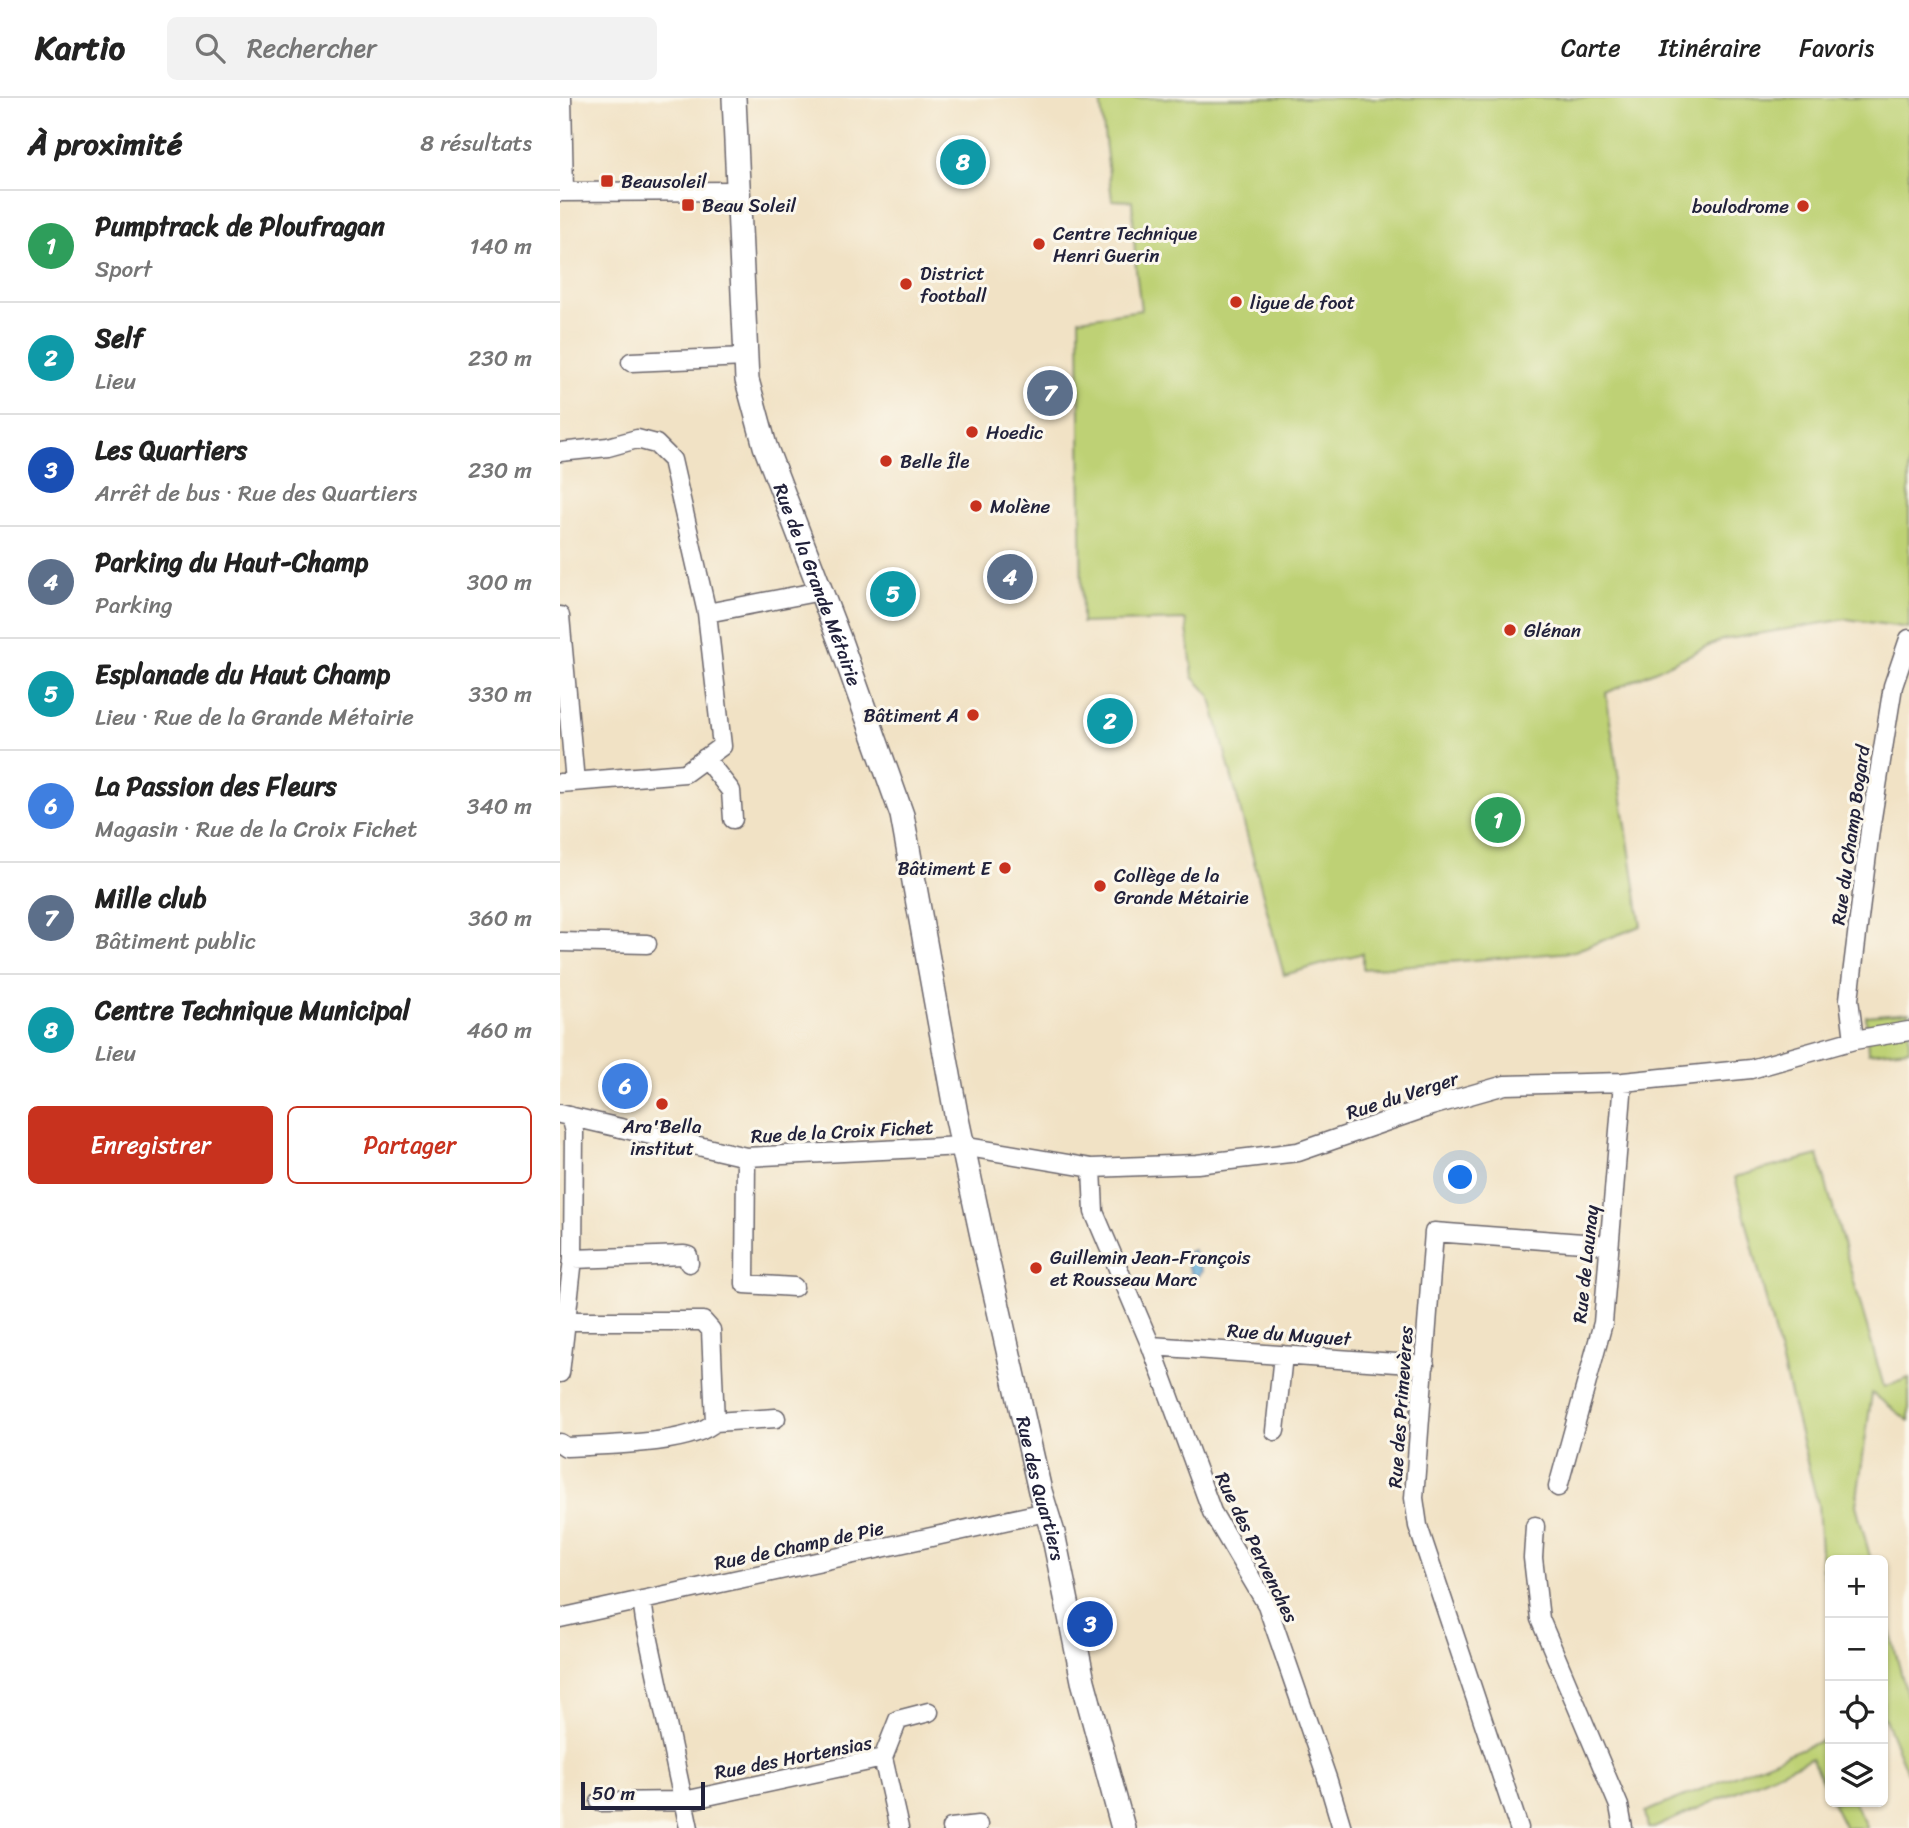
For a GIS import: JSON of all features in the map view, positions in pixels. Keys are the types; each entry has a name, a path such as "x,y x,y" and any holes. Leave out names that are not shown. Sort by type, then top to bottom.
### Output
{"main road":[{"name":"Rue de la Grande Métairie","path":"734,98 747,380 765,446 902,815 962,1146"},
{"name":"Rue des Quartiers","path":"962,1146 1053,1533 1083,1681 1123,1828"}],"street":[{"path":"562,98 562,192 737,191"},
{"path":"631,362 746,357"},
{"path":"560,452 607,447 636,439 656,444 672,460 706,613 722,746 685,772 568,782 560,616"},
{"path":"706,613 821,591"},
{"name":"Rue du Champ Bogard","path":"1854,1040 1849,999 1870,830 1893,686 1909,639"},
{"path":"705,758 731,790 733,819"},
{"path":"560,942 648,944"},
{"name":"Rue du Verger","path":"962,1146 1092,1168 1197,1164 1298,1152 1431,1106 1504,1085 1623,1082 1751,1069 1854,1040 1909,1031"},
{"name":"Rue de Launay","path":"1558,1487 1603,1323 1623,1082"},
{"path":"560,1373 573,1259 575,1132 565,1115"},
{"name":"Rue de la Croix Fichet","path":"565,1115 746,1157 962,1146"},
{"path":"746,1157 745,1284 794,1287"},
{"name":"Rue des Pervenches","path":"1092,1168 1094,1212 1151,1346 1212,1511 1267,1605 1342,1828"},
{"name":"Rue des Primevères","path":"1519,1828 1418,1526 1414,1498 1434,1232 1609,1245"},
{"path":"573,1259 684,1255 688,1256 689,1262"},
{"path":"566,1321 702,1321 708,1324 711,1330 715,1422"},
{"name":"Rue du Muguet","path":"1151,1346 1425,1365"},
{"path":"1275,1431 1283,1355"},
{"path":"560,1443 566,1447 640,1443 706,1431 715,1422 776,1418"},
{"name":"Rue de Champ de Pie","path":"560,1618 1046,1512"},
{"path":"1535,1526 1533,1558 1540,1619 1619,1806 1623,1828"},
{"path":"642,1600 689,1828"},
{"path":"883,1758 898,1720 929,1712"},
{"name":"Rue des Hortensias","path":"600,1801 684,1801 883,1758 899,1828"},
{"path":"951,1828 978,1825"}],"green space":[{"path":"1100,98 1909,98 1909,628 1847,619 1722,640 1606,693 1641,926 1572,952 1363,969 1363,953 1284,975 1210,695 1193,677 1186,620 1082,623 1079,319 1141,310 1132,201 1112,200"},
{"path":"1909,1012 1909,1049 1868,1053 1866,1016"},
{"path":"1818,1155 1884,1387 1909,1378 1909,1421 1872,1393 1856,1505 1870,1555 1825,1555 1825,1581 1818,1505 1735,1177"},
{"path":"1888,1624 1909,1703 1909,1777 1888,1726"},
{"path":"1825,1739 1825,1787 1811,1758 1654,1828 1648,1828 1645,1812"},
{"path":"1834,1807 1856,1807 1867,1828 1845,1828"}],"water":[{"path":"1193,1250 1202,1271 1198,1276 1192,1275 1183,1255"}],"place":[{"name":"Centre Technique Municipal","path":"963,162"},
{"name":"Beausoleil","path":"607,181"},
{"name":"Beau Soleil","path":"688,205"},
{"name":"boulodrome","path":"1803,206"},
{"name":"Centre Technique Henri Guerin","path":"1039,244"},
{"name":"District football","path":"906,284"},
{"name":"ligue de foot","path":"1236,302"},
{"name":"Mille club","path":"1050,393"},
{"name":"Hoedic","path":"972,432"},
{"name":"Belle Île","path":"886,461"},
{"name":"Molène","path":"976,506"},
{"name":"Parking du Haut-Champ","path":"1010,577"},
{"name":"Esplanade du Haut Champ","path":"893,594"},
{"name":"Glénan","path":"1510,630"},
{"name":"Bâtiment A","path":"973,715"},
{"name":"Self","path":"1110,721"},
{"name":"Pumptrack de Ploufragan","path":"1498,820"},
{"name":"Bâtiment E","path":"1005,868"},
{"name":"Collège de la Grande Métairie","path":"1100,886"},
{"name":"La Passion des Fleurs","path":"625,1086"},
{"name":"Ara'Bella institut","path":"662,1104"},
{"name":"Guillemin Jean-François et Rousseau Marc","path":"1036,1268"},
{"name":"Les Quartiers","path":"1090,1624"}]}
